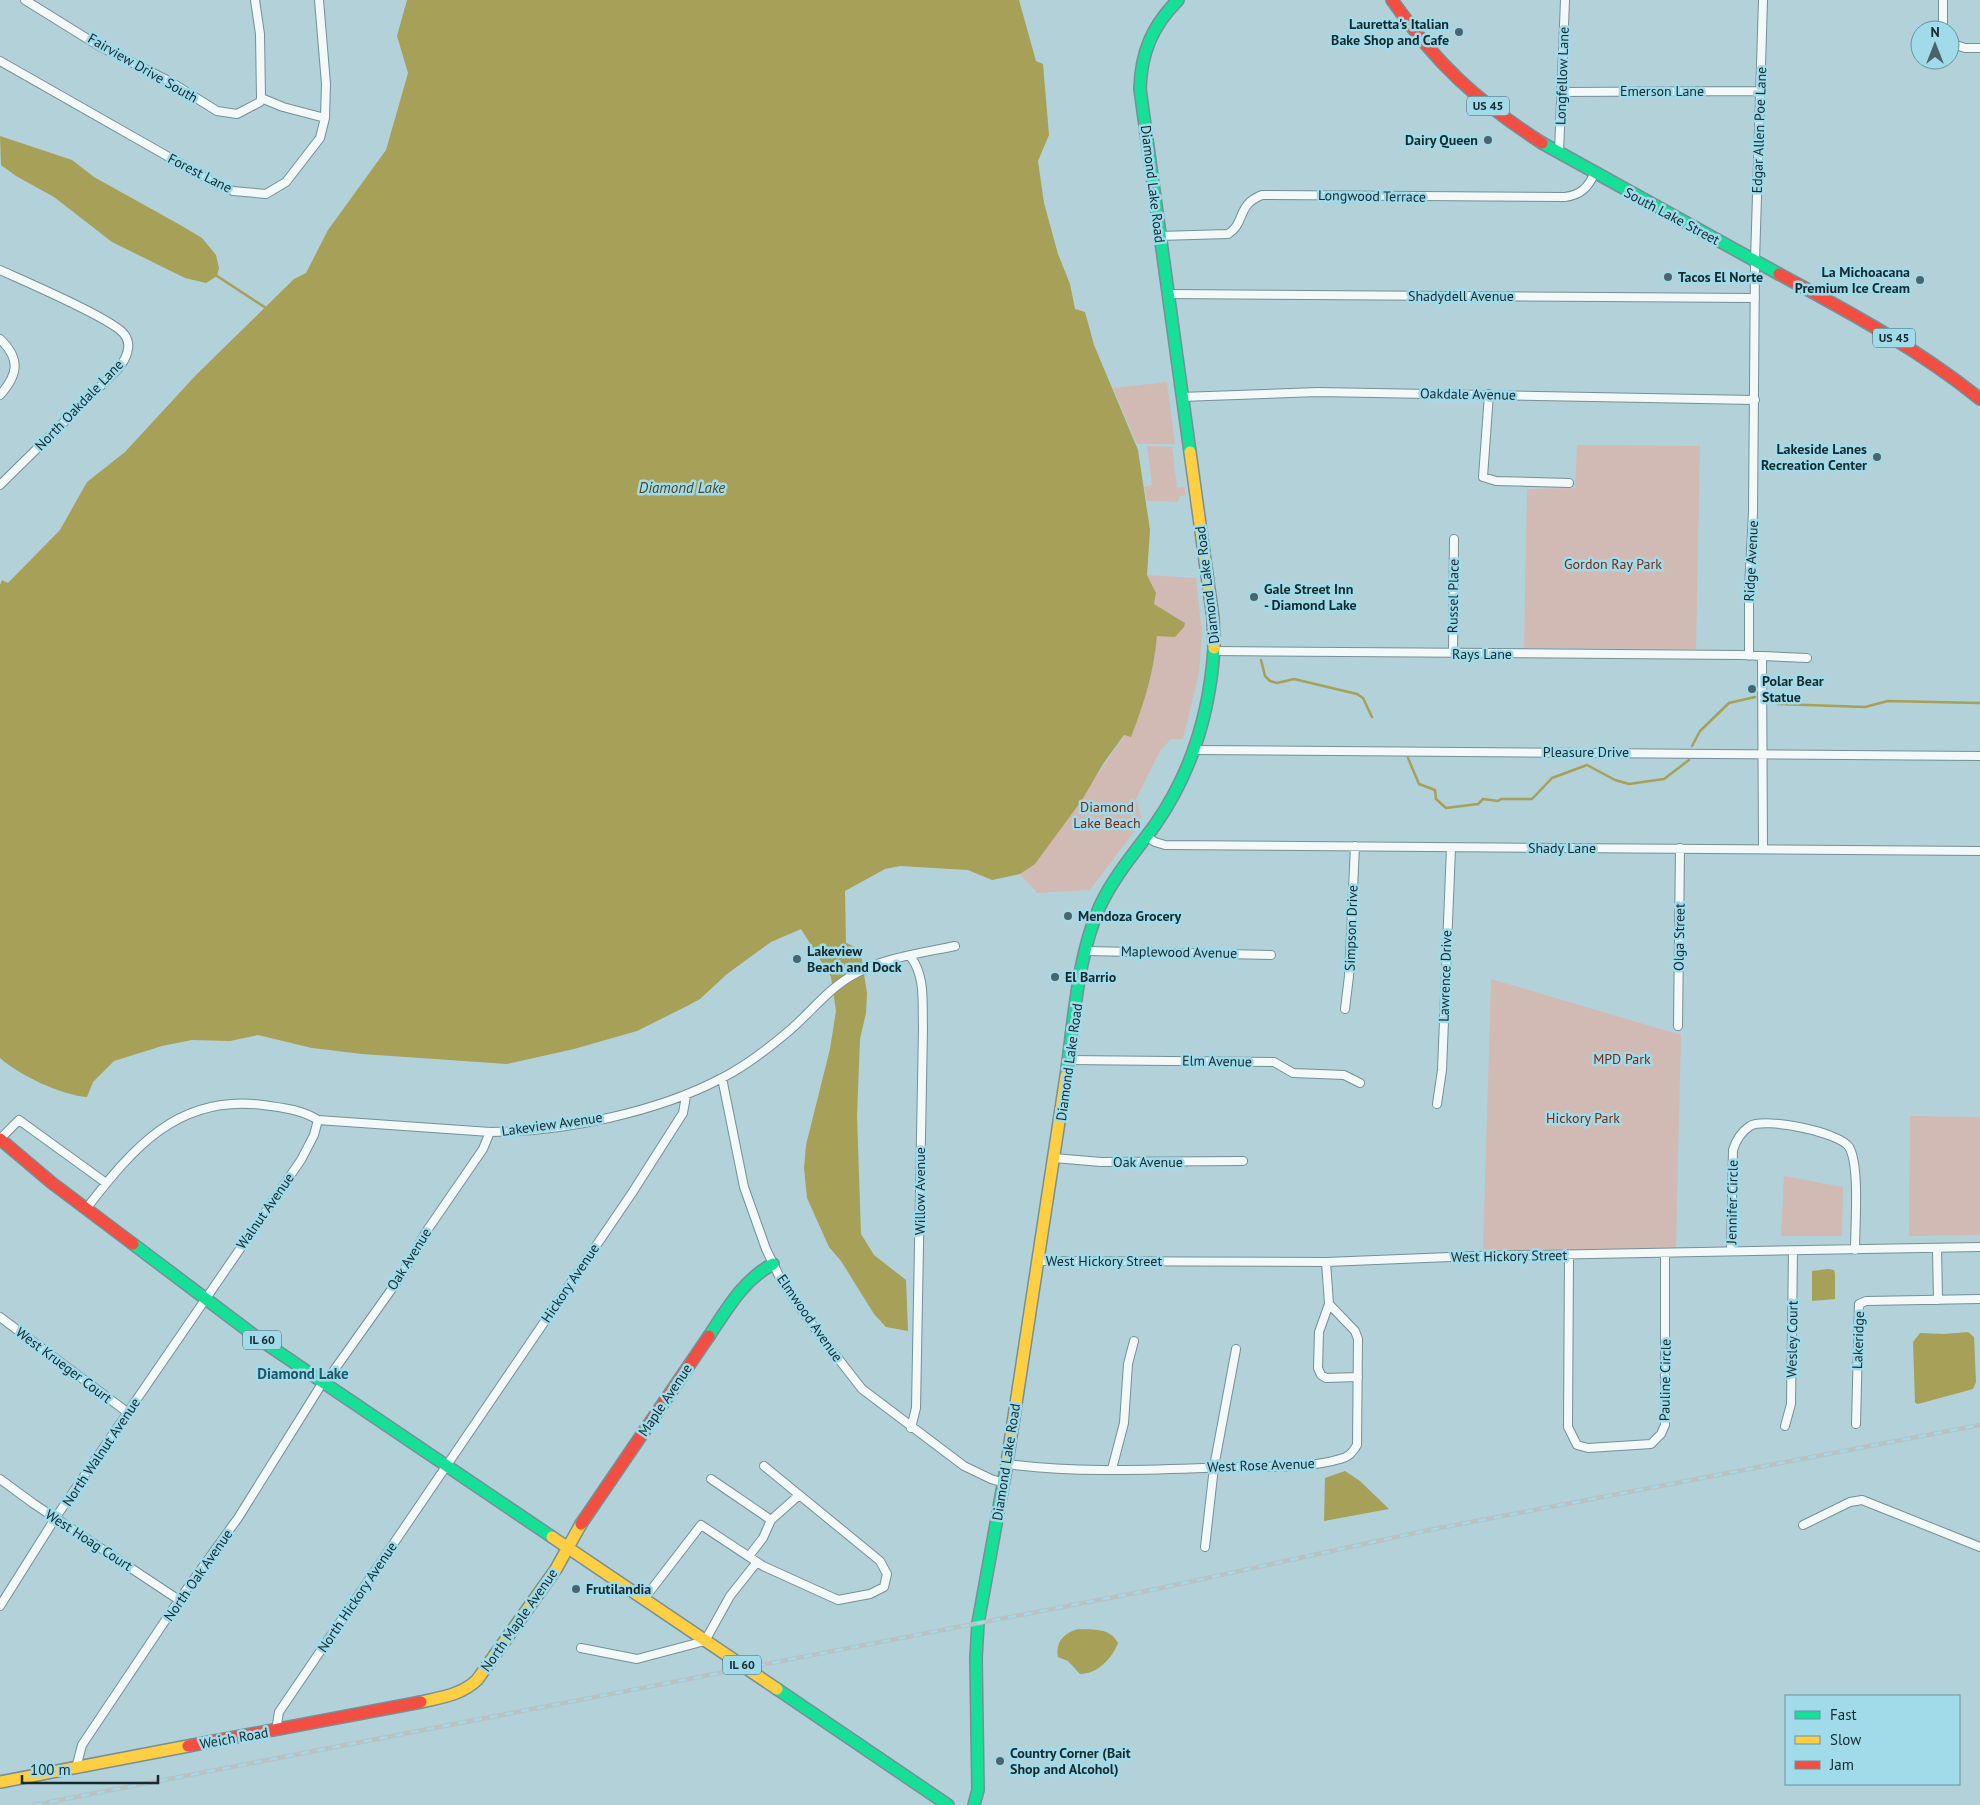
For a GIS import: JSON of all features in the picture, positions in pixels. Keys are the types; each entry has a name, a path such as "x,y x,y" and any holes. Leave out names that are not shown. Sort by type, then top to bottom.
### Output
{"street":[{"name":"Fairview Drive South","path":"25,0 99,46 169,80 217,111 237,114 260,102 262,98"},
{"path":"255,0 260,34 262,98 283,107 325,118"},
{"name":"Forest Lane","path":"0,61 190,170 234,191 266,194 280,187 320,138 325,118 326,84 319,0"},
{"name":"Diamond Lake Road","path":"974,1805 978,1790 976,1639 1007,1464 1068,1060 1090,934 1104,896 1176,790 1193,750 1210,692 1214,651 1213,618 1159,236 1140,75 1150,35 1164,13 1178,0"},
{"name":"South Lake Street","path":"1392,0 1446,71 1472,95 1523,131 1594,174 1902,343 1943,369 1980,399"},
{"name":"Longfellow Lane","path":"1559,153 1565,0"},
{"name":"Edgar Allen Poe Lane","path":"1755,261 1763,0"},
{"path":"1943,0 1943,20"},
{"path":"1960,46 1980,48"},
{"name":"Emerson Lane","path":"1562,92 1761,90"},
{"name":"Longwood Terrace","path":"1159,236 1228,234 1236,228 1245,206 1252,199 1262,195 1564,197 1583,191 1590,183 1594,174"},
{"name":"Ridge Avenue","path":"1749,656 1755,400 1755,261"},
{"name":"North Oakdale Lane","path":"0,270 104,320 123,332 129,347 126,357 118,369 0,485"},
{"name":"Shadydell Avenue","path":"1167,294 1755,298"},
{"path":"0,339 10,350 15,364 13,381 0,395"},
{"name":"Oakdale Avenue","path":"1181,397 1318,392 1755,400"},
{"path":"1489,394 1483,477 1486,480 1569,483"},
{"name":"Russel Place","path":"1453,654 1454,539"},
{"name":"Rays Lane","path":"1214,651 1749,656"},
{"path":"1749,656 1762,658 1807,658"},
{"path":"1762,658 1764,753 1763,849"},
{"name":"Pleasure Drive","path":"1193,750 1980,756"},
{"name":"Shady Lane","path":"1146,836 1155,842 1165,845 1980,851"},
{"name":"Simpson Drive","path":"1345,1009 1349,976 1355,846"},
{"name":"Lawrence Drive","path":"1437,1104 1442,1070 1451,848"},
{"name":"Olga Street","path":"1678,1026 1680,848"},
{"name":"Lakeview Avenue","path":"86,1209 106,1183 152,1135 168,1124 197,1110 223,1103 256,1104 296,1109 318,1120 512,1132 582,1123 686,1096 722,1078 790,1030 829,993 853,975 910,956 955,946"},
{"name":"Maplewood Avenue","path":"1087,951 1271,955"},
{"name":"Willow Avenue","path":"910,956 918,966 921,978 923,1028 916,1408 911,1428"},
{"name":"Elm Avenue","path":"1068,1060 1274,1062 1293,1074 1344,1074 1360,1083"},
{"name":"Elmwood Avenue","path":"722,1078 744,1187 766,1249 782,1282 816,1330 862,1389 911,1428 964,1466 991,1480 1004,1482"},
{"name":"Hickory Avenue","path":"446,1466 637,1185 682,1113 686,1096"},
{"path":"0,1139 19,1120 106,1183"},
{"name":"Walnut Avenue","path":"204,1299 300,1160 314,1135 318,1120"},
{"name":"Jennifer Circle","path":"1731,1251 1733,1150 1736,1140 1751,1125 1765,1124 1788,1125 1844,1141 1849,1148 1855,1170 1855,1250"},
{"name":"Oak Avenue","path":"322,1382 332,1373 401,1276 426,1232 483,1149 490,1132"},
{"name":"IL 60","path":"0,1139 86,1209 204,1299 322,1382 948,1805"},
{"name":"Oak Avenue","path":"1054,1158 1101,1162 1242,1161"},
{"name":"West Hickory Street","path":"1039,1261 1326,1262 1731,1251 1980,1247"},
{"path":"1937,1249 1938,1300"},
{"name":"Wesley Court","path":"1785,1426 1792,1404 1793,1251"},
{"name":"Pauline Circle","path":"1569,1255 1568,1427 1577,1445 1588,1448 1651,1444 1661,1434 1665,1425 1665,1253"},
{"path":"1326,1262 1329,1304 1318,1332 1318,1368 1326,1378 1358,1377"},
{"name":"Maple Avenue","path":"567,1547 742,1287 758,1272 773,1264"},
{"name":"North Walnut Avenue","path":"0,1606 56,1517 204,1299"},
{"name":"Lakeridge","path":"1856,1424 1859,1304 1866,1301 1980,1299"},
{"name":"West Rose Avenue","path":"1007,1464 1035,1468 1112,1470 1316,1464 1342,1459 1352,1454 1357,1445 1357,1334 1329,1304"},
{"name":"West Krueger Court","path":"0,1317 127,1412"},
{"path":"1112,1470 1124,1423 1128,1364 1134,1341"},
{"path":"1205,1547 1214,1468 1236,1349"},
{"name":"North Oak Avenue","path":"76,1768 82,1745 179,1600 243,1510 322,1382"},
{"name":"North Hickory Avenue","path":"276,1730 278,1712 446,1466"},
{"path":"644,1600 701,1525 782,1576 838,1600 870,1594 884,1587 887,1574 880,1561 798,1496 764,1466"},
{"name":"West Hoag Court","path":"0,1479 179,1600"},
{"path":"711,1479 771,1520"},
{"path":"749,1556 763,1538 771,1520 798,1496"},
{"path":"1803,1526 1850,1502 1862,1500 1980,1547"},
{"name":"North Maple Avenue","path":"466,1690 477,1680 556,1569 567,1547"},
{"path":"581,1648 637,1659 705,1641 730,1596 757,1562"},
{"name":"Weich Road","path":"0,1782 450,1696 466,1690"}],"green space":[{"path":"1167,382 1175,444 1137,444 1113,388"},
{"name":"Gordon Ray Park","path":"1577,445 1700,446 1696,649 1524,648 1527,489 1575,488"},
{"path":"1147,446 1172,447 1177,488 1185,487 1185,495 1180,496 1178,502 1147,501 1144,487 1152,485"},
{"name":"Diamond Lake Beach","path":"1147,575 1196,578 1202,634 1199,673 1183,739 1171,739 1160,751 1136,799 1142,821 1090,890 1037,893 1020,874 1035,864 1125,735 1131,737 1148,688 1157,636 1185,623 1154,604 1156,593"},
{"name":"Hickory Park","path":"1491,979 1681,1035 1676,1248 1483,1251"},
{"path":"1910,1116 1980,1117 1980,1235 1909,1236"},
{"path":"1784,1176 1843,1187 1842,1236 1781,1236"}],"water":[{"name":"Diamond Lake","path":"407,0 1019,0 1036,61 1043,64 1049,135 1038,161 1044,203 1058,254 1070,284 1075,309 1085,312 1094,345 1138,450 1150,530 1147,575 1156,593 1154,604 1185,623 1184,627 1175,637 1157,636 1148,688 1131,737 1124,735 1103,764 1082,800 1035,864 1020,874 992,880 968,870 900,866 885,869 845,891 846,943 860,949 867,993 866,1013 860,1039 857,1116 861,1234 874,1255 906,1280 908,1331 886,1327 874,1314 841,1261 829,1247 807,1198 804,1168 806,1145 830,1049 836,1011 831,977 801,929 771,942 727,974 700,999 637,1031 574,1049 507,1064 362,1054 312,1048 258,1035 230,1041 192,1040 162,1046 114,1061 93,1082 87,1097 65,1092 41,1083 18,1071 0,1058 0,585 2,580 8,583 60,530 87,482 125,452 196,375 294,279 306,273 328,230 386,150 408,73 397,36"},
{"path":"0,136 72,160 94,177 202,238 216,255 219,268 217,276 206,283 185,278 112,242 54,197 16,176 1,165"},
{"path":"1834,1270 1835,1274 1835,1299 1812,1301 1812,1271"},
{"path":"1968,1332 1974,1337 1976,1382 1973,1389 1918,1404 1915,1403 1913,1342 1920,1333"},
{"path":"1345,1471 1360,1481 1389,1509 1324,1521 1325,1478"},
{"path":"1078,1629 1101,1630 1110,1634 1118,1643 1112,1655 1103,1665 1092,1671 1080,1674 1068,1661 1058,1657 1057,1652 1062,1639"}],"waterway":[{"path":"217,276 266,308"},
{"path":"1261,660 1265,676 1270,681 1277,683 1294,679 1357,694 1363,698 1372,717"},
{"path":"1692,746 1700,731 1729,703 1755,697"},
{"path":"1769,697 1778,704 1865,707 1888,701 1980,703"},
{"path":"1408,758 1419,784 1435,790 1436,799 1446,808 1478,804 1483,799 1498,801 1501,799 1532,799 1552,778 1587,765 1615,780 1629,784 1664,779 1689,760"}],"railway":[{"path":"34,1805 1161,1588 1424,1531 1980,1425"}],"traffic: fast":[{"path":"1178,0 1161,20 1150,41 1143,64 1140,89 1190,452"},
{"path":"1542,143 1779,274"},
{"path":"1066,1076 1077,990 1092,925 1112,884 1168,805 1189,762 1203,718 1212,672 1214,648"},
{"path":"133,1244 259,1339 552,1537"},
{"path":"709,1336 736,1296 753,1278 773,1264"},
{"path":"974,1805 978,1790 976,1658 978,1623 1006,1469"},
{"path":"777,1689 948,1805"}],"traffic: slow":[{"path":"1190,452 1213,618 1214,648"},
{"path":"1006,1469 1066,1076"},
{"path":"421,1702 458,1692 477,1680 556,1569 581,1524"},
{"path":"552,1537 777,1689"},
{"path":"0,1782 188,1746"}],"traffic: jam":[{"path":"1392,0 1408,23 1459,80 1497,112 1542,143"},
{"path":"1779,274 1908,347 1980,399"},
{"path":"0,1139 52,1183 133,1244"},
{"path":"581,1524 709,1336"},
{"path":"188,1746 421,1702"}],"place":[{"name":"Lauretta's Italian Bake Shop and Cafe","path":"1459,32"},
{"name":"Dairy Queen","path":"1488,140"},
{"name":"Tacos El Norte","path":"1668,277"},
{"name":"La Michoacana Premium Ice Cream","path":"1920,280"},
{"name":"Lakeside Lanes Recreation Center","path":"1877,457"},
{"name":"Gale Street Inn - Diamond Lake","path":"1254,597"},
{"name":"Polar Bear Statue","path":"1752,689"},
{"name":"Mendoza Grocery","path":"1068,916"},
{"name":"Lakeview Beach and Dock","path":"797,959"},
{"name":"El Barrio","path":"1055,977"},
{"name":"Frutilandia","path":"576,1589"},
{"name":"Country Corner (Bait Shop and Alcohol)","path":"1000,1761"}],"district":[{"name":"Diamond Lake","path":"303,1374"}],"park label":[{"name":"MPD Park","path":"1622,1059"}]}
